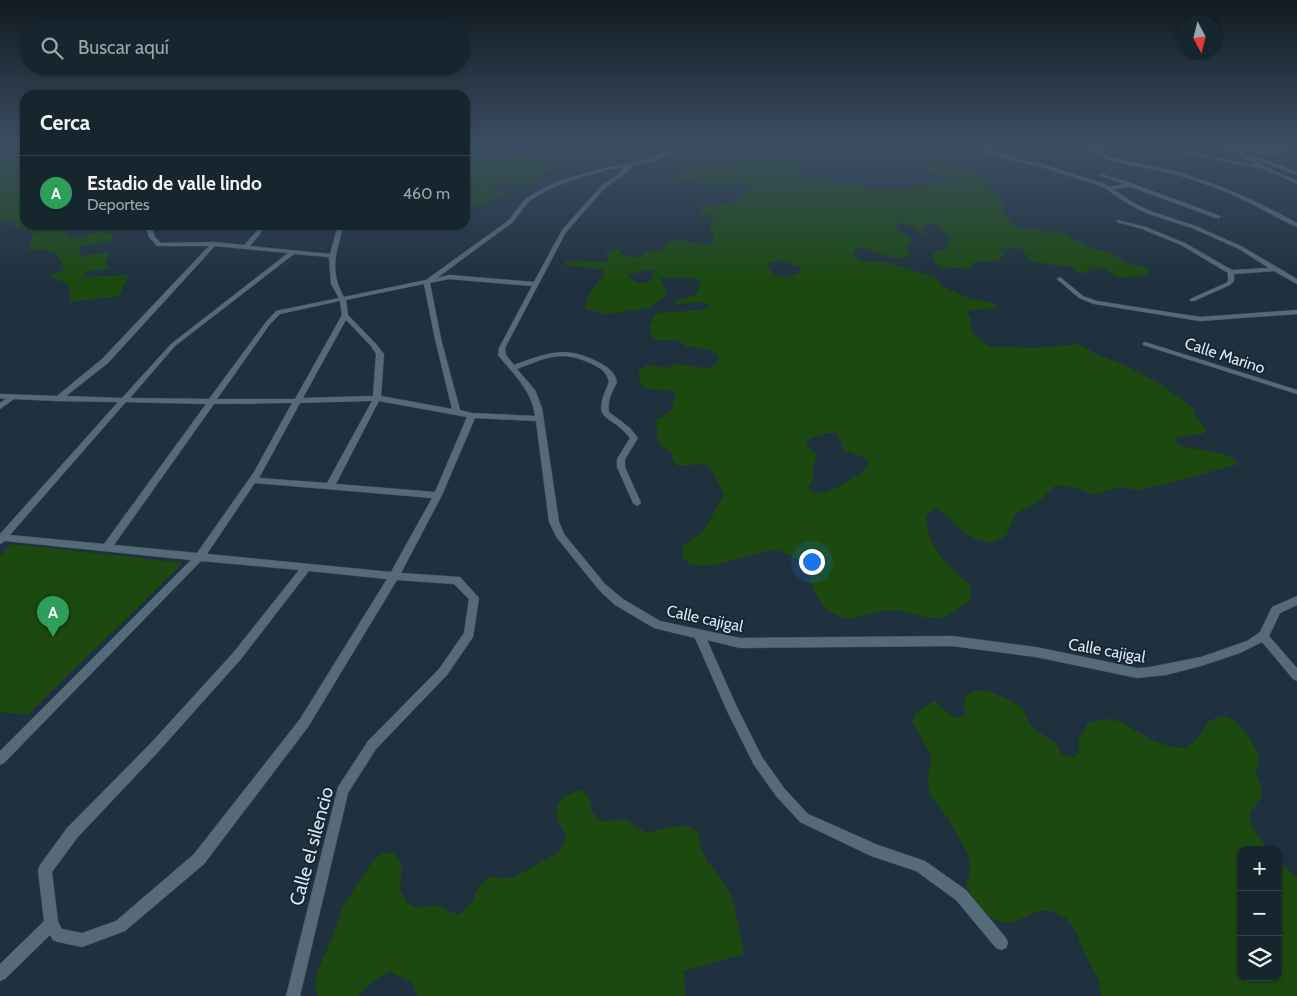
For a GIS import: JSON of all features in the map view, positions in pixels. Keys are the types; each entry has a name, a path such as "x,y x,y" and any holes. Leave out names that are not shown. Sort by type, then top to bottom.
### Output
{"street":[{"path":"427,282 511,221 527,200 543,190"},
{"name":"Calle cajigal","path":"600,190 564,231 502,348 502,355 530,390 538,408 554,522 560,536 602,586 619,602 658,625 740,643 952,641 1036,652 1137,673 1150,673 1220,657 1263,636"},
{"path":"1114,190 1142,210 1213,235 1297,282"},
{"path":"1146,190 1218,217"},
{"path":"1228,190 1297,225"},
{"path":"1119,221 1144,228 1184,244 1231,272 1276,269"},
{"path":"150,230 159,244 214,244 332,256"},
{"path":"245,248 260,230"},
{"path":"330,486 377,398 380,354 374,345 345,315 343,300 334,284 332,256 340,230"},
{"path":"57,398 105,361 214,244"},
{"path":"1,538 173,345 294,252"},
{"path":"1192,300 1228,284 1231,281 1231,272"},
{"path":"107,547 268,322 278,312 449,277 535,284"},
{"path":"1060,279 1081,297 1096,303 1185,317 1200,319 1297,312"},
{"path":"427,282 438,339 457,412"},
{"path":"0,760 200,556 252,480 345,315"},
{"name":"Calle Marino","path":"1145,344 1297,392"},
{"path":"512,368 564,352 581,356 608,371 613,382 604,400 604,410 610,419 621,425 634,438 621,459 621,467 637,503"},
{"path":"0,396 211,402 377,398 472,415 540,419"},
{"path":"0,408 12,397"},
{"path":"307,567 237,656 154,748 72,833 50,862 45,870 51,924 58,935 82,940 120,926 199,859 304,723 394,576 438,495 472,415"},
{"path":"252,480 438,495"},
{"path":"1,538 394,576"},
{"name":"Calle el silencio","path":"292,996 342,791 372,745 443,672 469,634 474,598 457,580 394,576"},
{"path":"1297,600 1276,610 1263,636 1297,676"},
{"path":"699,634 732,709 758,761 780,792 804,818 876,851 920,866 961,895 1000,943"},
{"path":"0,974 51,924"}],"green space":[{"path":"0,190 20,190 20,228 12,226 15,219 5,219 0,224"},
{"path":"470,190 492,190 506,193 481,205 470,205"},
{"path":"748,190 994,190 1003,197 999,200 1004,204 1004,212 1015,227 1064,233 1089,247 1114,254 1126,263 1147,267 1149,274 1122,278 1115,277 1107,269 1089,268 1091,273 1077,272 1072,267 1032,262 1021,248 999,249 1004,255 997,261 976,261 968,269 940,267 936,264 932,253 946,248 951,239 932,223 920,227 926,234 922,235 911,226 897,223 895,227 913,239 912,242 905,245 910,255 898,258 860,247 853,253 860,261 884,262 936,277 942,286 970,299 990,302 998,308 965,311 971,319 971,331 988,346 1032,348 1079,344 1098,355 1122,364 1161,384 1193,408 1195,415 1204,425 1206,432 1176,438 1174,442 1190,448 1228,455 1239,464 1166,484 1137,490 1119,487 1094,495 1073,487 1056,485 1038,502 1015,514 1006,536 993,543 967,535 947,516 935,508 926,517 927,527 934,547 947,564 971,585 970,601 944,618 924,617 902,611 883,611 846,619 827,611 816,595 810,580 809,565 777,550 718,564 703,566 691,564 684,558 683,546 704,530 724,495 710,466 702,464 678,466 673,461 671,452 661,444 658,438 656,420 671,410 676,392 642,387 638,371 648,365 666,368 678,364 706,368 717,364 719,355 709,350 686,346 676,340 658,340 653,338 649,327 656,313 702,310 711,306 699,302 673,303 698,293 700,280 693,278 660,278 667,293 650,307 606,314 585,309 589,295 604,275 603,270 565,265 566,260 607,262 609,259 605,253 619,248 623,248 619,254 641,258 646,251 662,251 667,241 681,240 711,245 714,237 709,227 715,216 700,214 703,205 728,204","holes":["779,260 800,267 801,272 788,277 775,276 766,265","643,270 655,270 651,276 653,280 646,283 633,281 628,276","827,433 838,434 844,450 865,458 869,463 860,475 853,477 841,486 822,493 813,492 807,487 813,479 813,467 817,456 805,443 811,438"]},
{"path":"27,230 67,230 66,236 68,237 86,237 91,232 104,230 105,233 113,232 111,241 79,247 81,256 110,252 106,263 110,269 87,271 83,277 128,275 119,296 70,302 70,288 66,283 49,276 65,269 56,253 46,250 28,250 34,232"},
{"path":"11,544 183,563 27,715 0,712 0,556"},
{"path":"986,690 1010,700 1022,708 1032,728 1056,743 1061,754 1073,758 1080,752 1078,741 1088,723 1099,720 1107,719 1120,722 1163,744 1183,748 1187,748 1201,734 1209,722 1218,717 1226,717 1240,726 1259,755 1256,773 1261,785 1262,796 1250,813 1251,825 1265,846 1237,846 1237,981 1282,981 1282,864 1297,877 1297,996 1101,996 1099,981 1082,948 1077,933 1066,918 1051,911 1038,911 1017,921 1005,923 991,918 972,898 966,884 970,871 969,856 948,818 929,794 928,773 932,763 929,752 912,721 916,712 934,701 955,718 965,716 964,705 966,696 974,691"},
{"path":"582,790 590,800 592,812 601,821 628,820 637,828 649,833 661,829 688,825 699,834 701,848 707,861 726,885 733,900 744,954 683,971 686,996 417,996 413,983 390,972 376,979 358,996 318,996 315,989 318,970 344,904 370,865 381,854 394,853 402,863 400,890 407,903 419,908 434,905 459,915 472,902 478,888 488,877 515,877 560,851 566,838 556,810 560,801 572,793"}],"place":[{"name":"Estadio de valle lindo","path":"53,637"}]}
